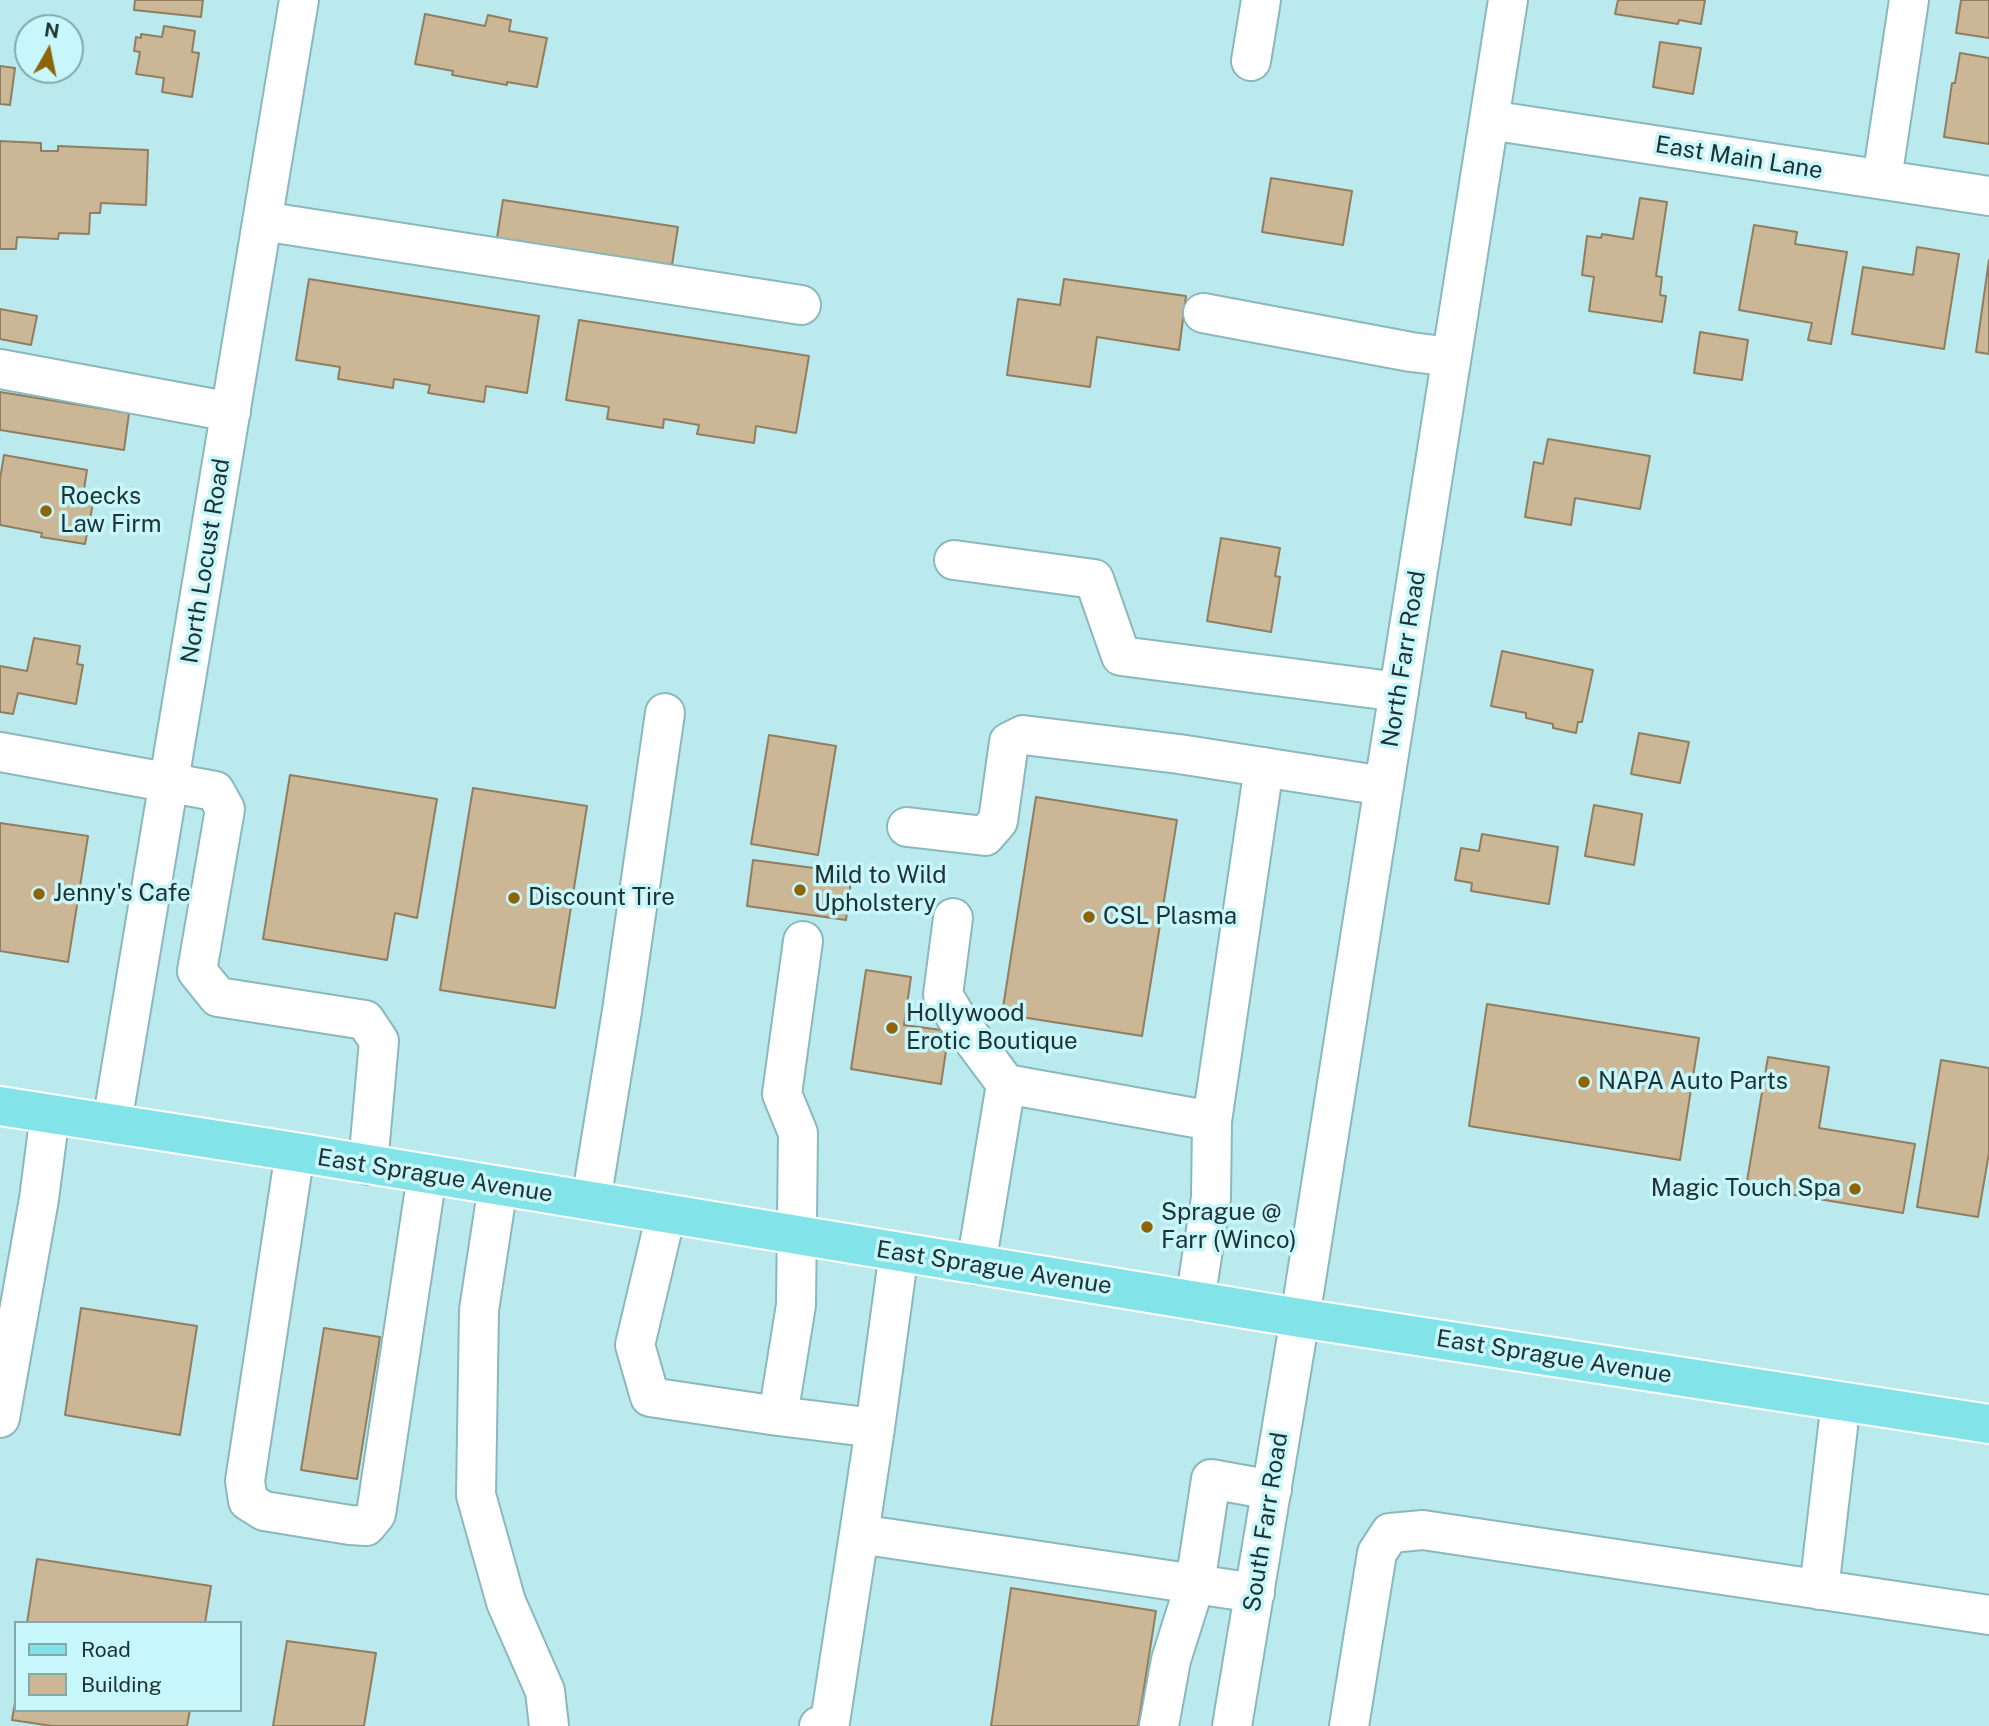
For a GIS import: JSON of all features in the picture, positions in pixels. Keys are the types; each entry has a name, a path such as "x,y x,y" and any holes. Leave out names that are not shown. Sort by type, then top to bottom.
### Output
{"main road":[{"name":"East Sprague Avenue","path":"0,1106 1300,1318 1989,1424"}],"street":[{"name":"North Locust Road","path":"112,1123 299,0"},
{"path":"1251,61 1261,0"},
{"name":"North Farr Road","path":"1300,1318 1508,0"},
{"path":"1882,179 1909,0"},
{"name":"East Main Lane","path":"1489,120 1989,195"},
{"path":"262,221 801,304"},
{"path":"1203,313 1398,350 1451,357"},
{"path":"0,369 231,412"},
{"path":"954,560 1094,579 1121,656 1399,692"},
{"path":"591,1201 622,1011 665,713"},
{"path":"907,827 985,836 998,821 1009,742 1023,735 1180,754 1384,786"},
{"path":"0,752 215,792 225,808 197,971 218,997 365,1020 379,1041 368,1165"},
{"path":"1195,1301 1211,1198 1212,1121 1264,767"},
{"path":"953,918 943,995 956,1017 1006,1084 1212,1121"},
{"path":"778,1416 796,1305 797,1235 798,1133 782,1094 803,941"},
{"path":"976,1265 1006,1084"},
{"path":"0,1418 39,1199 50,1114"},
{"path":"295,1152 245,1481 248,1501 264,1511 366,1526 376,1514 427,1175"},
{"path":"498,1186 479,1310 476,1495 506,1602 545,1691 549,1726"},
{"path":"666,1214 635,1345 650,1397 876,1428"},
{"path":"819,1726 830,1722 876,1428 899,1252"},
{"name":"South Farr Road","path":"1233,1726 1300,1318"},
{"path":"1819,1590 1841,1401"},
{"path":"1159,1726 1171,1660 1195,1584 1211,1479 1272,1490"},
{"path":"1349,1726 1377,1553 1390,1532 1423,1530 1989,1615"},
{"path":"859,1534 1255,1593"}],"building":[{"path":"135,0 203,0 201,17 134,10"},
{"path":"1618,0 1705,0 1701,24 1679,20 1678,24 1615,14"},
{"path":"1961,0 1989,0 1989,38 1956,33"},
{"path":"425,14 485,26 488,15 511,20 509,31 547,38 537,87 507,82 507,85 452,75 453,71 415,64"},
{"path":"164,26 195,31 192,52 199,53 192,97 162,92 164,78 136,74 140,52 134,51 136,37 141,38 141,34 162,37"},
{"path":"1660,42 1701,48 1693,94 1653,87"},
{"path":"1960,53 1989,58 1989,144 1944,137 1952,83 1955,83"},
{"path":"0,66 14,68 10,105 0,104"},
{"path":"0,141 41,143 41,151 58,151 58,146 148,150 146,205 101,203 100,213 90,213 89,234 59,233 58,239 17,237 16,249 0,249"},
{"path":"1271,178 1352,191 1343,245 1262,232"},
{"path":"1640,198 1667,202 1656,276 1662,277 1660,295 1666,296 1662,322 1589,311 1594,277 1582,275 1587,236 1601,238 1602,234 1633,239"},
{"path":"503,200 678,227 672,265 497,238"},
{"path":"1754,225 1797,232 1795,244 1847,252 1831,344 1808,340 1812,323 1739,310"},
{"path":"1917,247 1959,254 1944,349 1852,334 1863,267 1913,275"},
{"path":"1989,260 1989,354 1976,352"},
{"path":"309,279 539,316 527,393 486,386 484,402 428,393 430,385 394,379 393,388 338,379 340,367 296,360"},
{"path":"1064,279 1186,296 1179,350 1097,337 1090,387 1007,375 1018,299 1060,305"},
{"path":"0,309 37,316 31,345 0,339"},
{"path":"579,320 809,356 796,433 756,426 754,443 697,434 699,425 664,419 663,428 607,419 609,407 566,400"},
{"path":"1700,332 1748,340 1742,380 1694,373"},
{"path":"0,392 129,413 124,450 0,430"},
{"path":"1548,439 1650,456 1640,509 1575,498 1571,525 1525,517 1534,462 1543,464"},
{"name":"Roecks Law Firm","path":"4,455 87,470 83,496 94,498 85,544 41,537 42,533 0,525 0,479"},
{"path":"1221,538 1280,548 1275,576 1280,577 1271,632 1207,621"},
{"path":"34,638 80,646 77,664 83,665 76,704 18,693 13,714 0,712 0,666 27,671"},
{"path":"1502,651 1593,670 1582,722 1578,722 1576,733 1526,718 1526,713 1491,706"},
{"path":"1639,733 1689,742 1680,783 1631,774"},
{"path":"769,735 836,746 818,855 751,844"},
{"path":"290,775 437,799 417,918 395,913 387,960 263,939"},
{"name":"Discount Tire","path":"473,788 587,806 555,1008 440,990"},
{"name":"CSL Plasma","path":"1036,797 1177,820 1142,1036 1002,1014"},
{"path":"1594,805 1642,814 1634,865 1585,856"},
{"name":"Jenny's Cafe","path":"0,823 88,836 68,962 0,951"},
{"path":"1482,834 1558,847 1549,904 1471,891 1472,883 1455,880 1461,848 1479,851"},
{"name":"Mild to Wild Upholstery","path":"753,860 852,873 846,920 747,906"},
{"name":"Hollywood Erotic Boutique","path":"866,970 911,977 904,1025 949,1031 941,1084 851,1069"},
{"name":"NAPA Auto Parts","path":"1487,1004 1699,1038 1680,1160 1469,1126"},
{"path":"1768,1057 1829,1067 1819,1128 1915,1144 1903,1213 1746,1187"},
{"path":"1941,1060 1989,1068 1989,1153 1978,1217 1917,1207"},
{"path":"81,1308 197,1326 180,1435 65,1415"},
{"path":"324,1328 380,1337 357,1479 301,1470"},
{"path":"37,1559 211,1586 205,1621 27,1621"},
{"path":"1011,1588 1156,1611 1138,1726 991,1726"},
{"path":"287,1641 376,1653 364,1726 273,1726"},
{"path":"14,1708 14,1712 190,1712 187,1726 52,1726 12,1720"}],"place":[{"name":"Roecks Law Firm","path":"46,511"},
{"name":"Mild to Wild Upholstery","path":"800,890"},
{"name":"Jenny's Cafe","path":"39,894"},
{"name":"Discount Tire","path":"514,898"},
{"name":"CSL Plasma","path":"1089,917"},
{"name":"Hollywood Erotic Boutique","path":"892,1028"},
{"name":"NAPA Auto Parts","path":"1584,1082"},
{"name":"Magic Touch Spa","path":"1855,1189"},
{"name":"Sprague @ Farr (Winco)","path":"1147,1227"}]}
